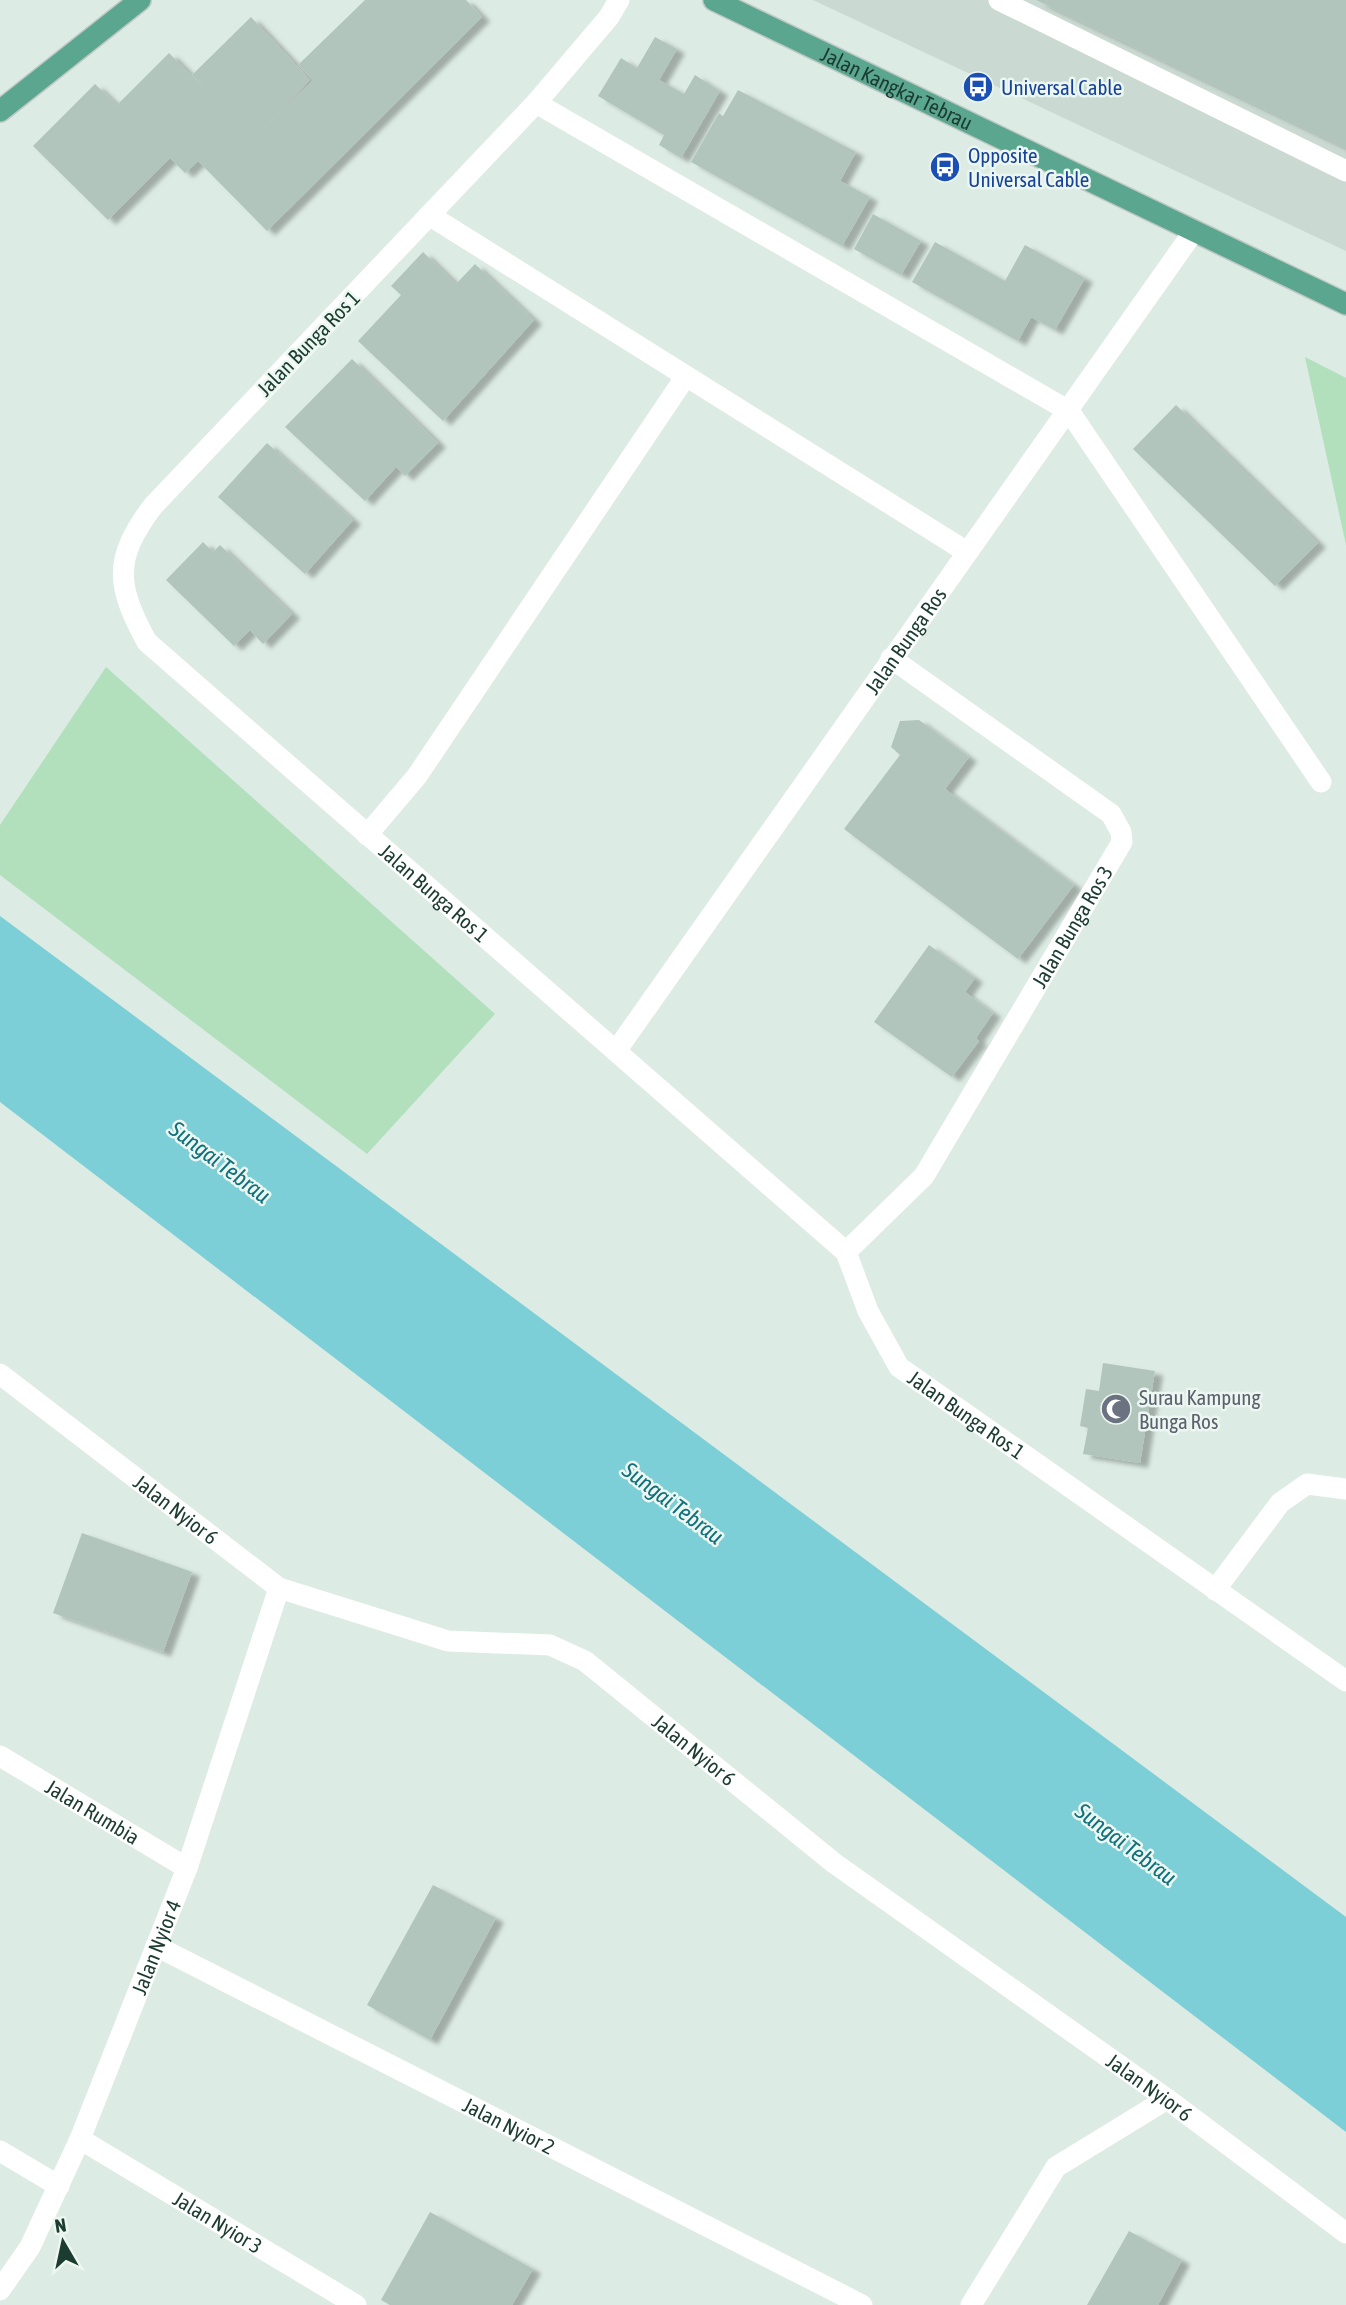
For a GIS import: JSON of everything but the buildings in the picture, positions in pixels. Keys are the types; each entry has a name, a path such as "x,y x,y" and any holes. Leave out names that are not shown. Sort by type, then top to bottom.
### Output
{"main road":[{"path":"0,111 141,0"},
{"name":"Jalan Kangkar Tebrau","path":"714,0 1346,304"}],"street":[{"name":"Jalan Bunga Ros 1","path":"619,0 609,17 536,103 153,506 132,533 124,561 123,590 147,642 846,1252 868,1311 899,1367 1346,1681"},
{"path":"999,0 1346,171"},
{"path":"536,103 1069,411 1321,782"},
{"path":"429,215 967,552"},
{"name":"Jalan Bunga Ros","path":"616,1051 1194,230"},
{"path":"367,835 417,776 686,376"},
{"name":"Jalan Bunga Ros 3","path":"846,1252 923,1176 1122,842 1121,832 1111,814 891,659"},
{"name":"Jalan Nyior 6","path":"0,1374 279,1588 448,1641 550,1645 585,1661 834,1863 1167,2099 1346,2233"},
{"path":"1215,1590 1280,1503 1307,1484 1346,1489"},
{"name":"Jalan Nyior 4","path":"0,2290 30,2247 80,2139 187,1868 279,1588"},
{"name":"Jalan Rumbia","path":"0,1756 187,1868"},
{"name":"Jalan Nyior 2","path":"156,1946 862,2305"},
{"path":"971,2305 1056,2167 1167,2099"},
{"name":"Jalan Nyior 3","path":"80,2139 356,2305"},
{"path":"0,2151 59,2186"}],"shaded area":[{"path":"813,0 1346,0 1346,251"}],"green space":[{"path":"1305,357 1346,378 1346,545"},
{"path":"106,667 495,1014 367,1154 0,875 0,825"}],"water":[{"name":"Sungai Tebrau","path":"0,916 1346,1917 1346,2132 0,1102"}],"place":[{"name":"Universal Cable","path":"978,87"},
{"name":"Opposite Universal Cable","path":"945,167"},
{"name":"Surau Kampung Bunga Ros","path":"1116,1409"}]}
